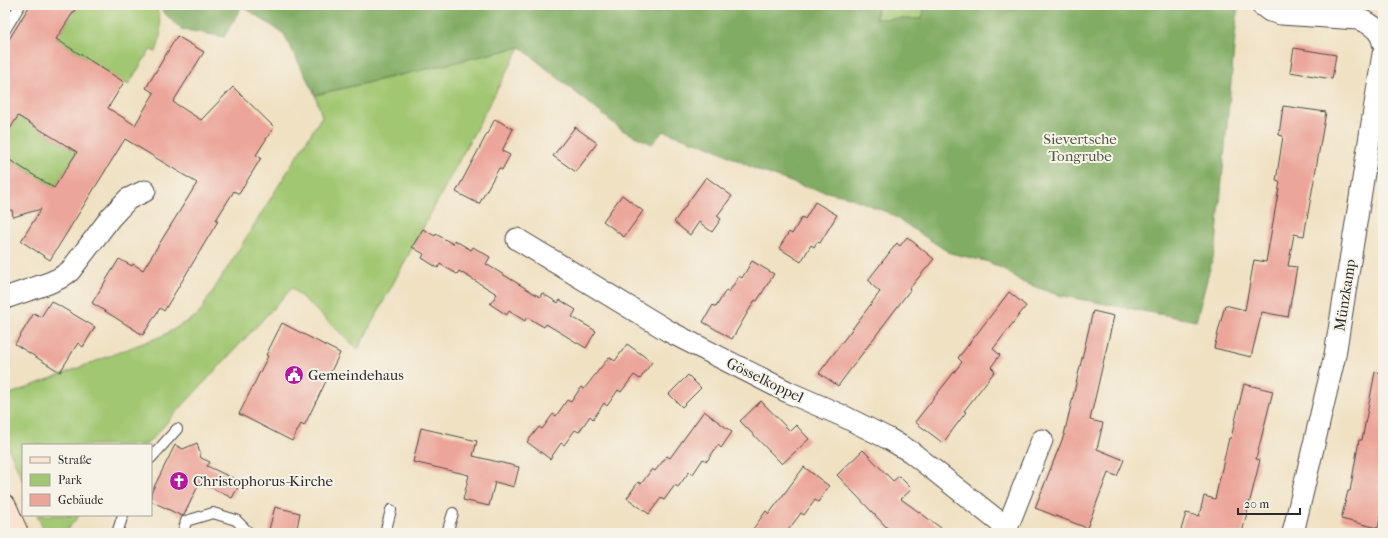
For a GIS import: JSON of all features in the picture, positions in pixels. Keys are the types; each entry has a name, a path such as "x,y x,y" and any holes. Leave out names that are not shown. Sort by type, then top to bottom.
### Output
{"street":[{"path":"1262,5 1270,11 1281,14 1358,19 1367,22 1381,33"},
{"name":"Münzkamp","path":"1293,533 1335,355 1383,54"},
{"path":"6,294 49,283 70,271 111,218 128,199 145,191"},
{"name":"Gösselkoppel","path":"517,239 670,332 790,393 889,438 911,452 1006,530 1042,440"},
{"path":"5,506 17,533"}],"lane":[{"path":"5,30 20,5"},
{"path":"152,457 177,429"},
{"path":"385,533 391,510"},
{"path":"183,533 186,521 213,513 236,520 249,533"},
{"path":"447,533 453,513"},
{"path":"117,533 123,516"}],"green space":[{"path":"78,5 156,5 159,18 160,39 156,52 150,50 128,85 56,39"},
{"name":"Sievertsche Tongrube","path":"156,5 877,5 876,19 922,19 925,5 1238,5 1216,246 1196,321 1058,295 1022,282 1005,270 989,262 950,253 889,213 849,197 805,187 757,170 713,148 663,131 652,144 622,130 520,47 315,95 284,34 242,6 224,37 181,29"},
{"path":"877,5 925,5 923,19 876,19"},
{"path":"520,47 358,349 292,288 147,444 22,444 22,480 5,439 5,396 164,335 198,315 322,116 315,95"},
{"path":"18,116 77,152 54,188 5,157 5,137"},
{"path":"37,516 79,516 64,533 45,533"}],"building":[{"path":"30,5 78,5 56,39 124,82 108,108 135,125 154,93 146,88 177,36 204,52 173,102 201,120 233,87 274,127 256,155 261,158 239,194 234,191 216,220 218,221 164,311 160,308 143,335 92,303 119,259 132,266 133,264 143,270 197,183 125,139 50,260 21,241 41,209 13,217 12,210 5,211 5,157 54,188 77,152 18,116 5,137 5,46"},
{"path":"1294,48 1336,55 1332,79 1290,72"},
{"path":"1283,106 1326,112 1304,236 1294,234 1288,266 1297,267 1288,317 1262,312 1251,357 1214,348 1225,305 1245,310 1254,260 1266,262 1280,182 1276,181 1283,136 1279,135"},
{"path":"495,119 513,129 502,151 510,155 502,170 499,168 479,204 456,192"},
{"path":"575,127 597,143 576,172 553,156"},
{"path":"706,177 732,196 717,216 721,219 712,232 699,222 690,235 674,222"},
{"path":"622,195 643,211 624,237 603,221"},
{"path":"815,202 837,215 820,243 817,242 814,247 811,245 801,262 779,248 789,232 792,234 802,217 805,219"},
{"path":"423,229 435,236 436,234 453,244 454,240 471,250 473,247 490,257 486,264 517,283 540,297 542,293 558,303 560,300 576,310 572,317 596,331 586,348 546,324 544,327 527,317 525,321 509,311 507,315 490,304 497,294 459,271 457,274 440,264 438,268 422,258 424,254 412,247"},
{"path":"907,237 934,259 909,289 910,290 838,386 819,373 880,292 868,280 897,243 900,246"},
{"path":"752,261 774,274 757,301 755,300 732,339 703,322 713,305 716,307 726,290 729,292 739,276 742,278"},
{"path":"1009,292 1026,306 993,349 1000,355 991,367 995,371 964,411 966,412 943,443 915,422 962,362 958,358"},
{"path":"51,301 95,327 83,347 78,343 60,372 15,344 34,313 41,317"},
{"path":"1093,311 1114,316 1090,420 1103,423 1097,449 1124,460 1117,476 1108,473 1087,528 1035,508 1064,435"},
{"name":"Gemeindehaus","path":"282,323 340,353 304,426 301,424 292,441 239,414 268,356 266,355"},
{"path":"627,344 652,362 640,379 634,375 621,392 618,390 607,406 604,403 593,419 590,416 579,432 575,430 564,445 561,443 550,459 527,442 539,427 542,429 553,414 556,416 567,400 571,402 581,387 584,389 609,357 615,361"},
{"path":"1375,372 1383,373 1383,465 1379,488 1383,489 1383,508 1378,528 1341,519 1348,491 1350,491 1359,440 1362,440"},
{"path":"688,375 701,388 682,407 669,394"},
{"path":"1244,384 1273,391 1256,459 1260,460 1242,533 1180,533 1186,513 1199,516 1204,496 1215,499 1229,438 1231,438"},
{"path":"761,401 790,431 796,425 809,439 782,464 740,421"},
{"path":"704,411 732,432 721,448 718,445 707,461 703,459 693,474 689,472 678,487 675,485 664,500 661,498 649,514 627,498 638,482 641,484 652,469 655,471 667,456 670,458"},
{"path":"421,428 477,441 473,456 519,467 514,487 495,482 489,506 463,500 469,475 413,462"},
{"name":"Christophorus-Kirche","path":"197,443 201,458 210,462 207,466 241,482 232,498 200,482 184,515 182,516 152,501 152,491 175,445 183,449"},
{"path":"863,450 893,481 899,476 912,489 901,499 948,533 892,533 837,475"},
{"path":"804,467 829,486 818,502 815,500 804,515 801,513 786,533 750,533 766,511 769,514"},
{"path":"275,507 300,513 296,533 268,533"}],"place":[{"name":"Gemeindehaus","path":"294,375"},
{"name":"Christophorus-Kirche","path":"179,481"}]}
